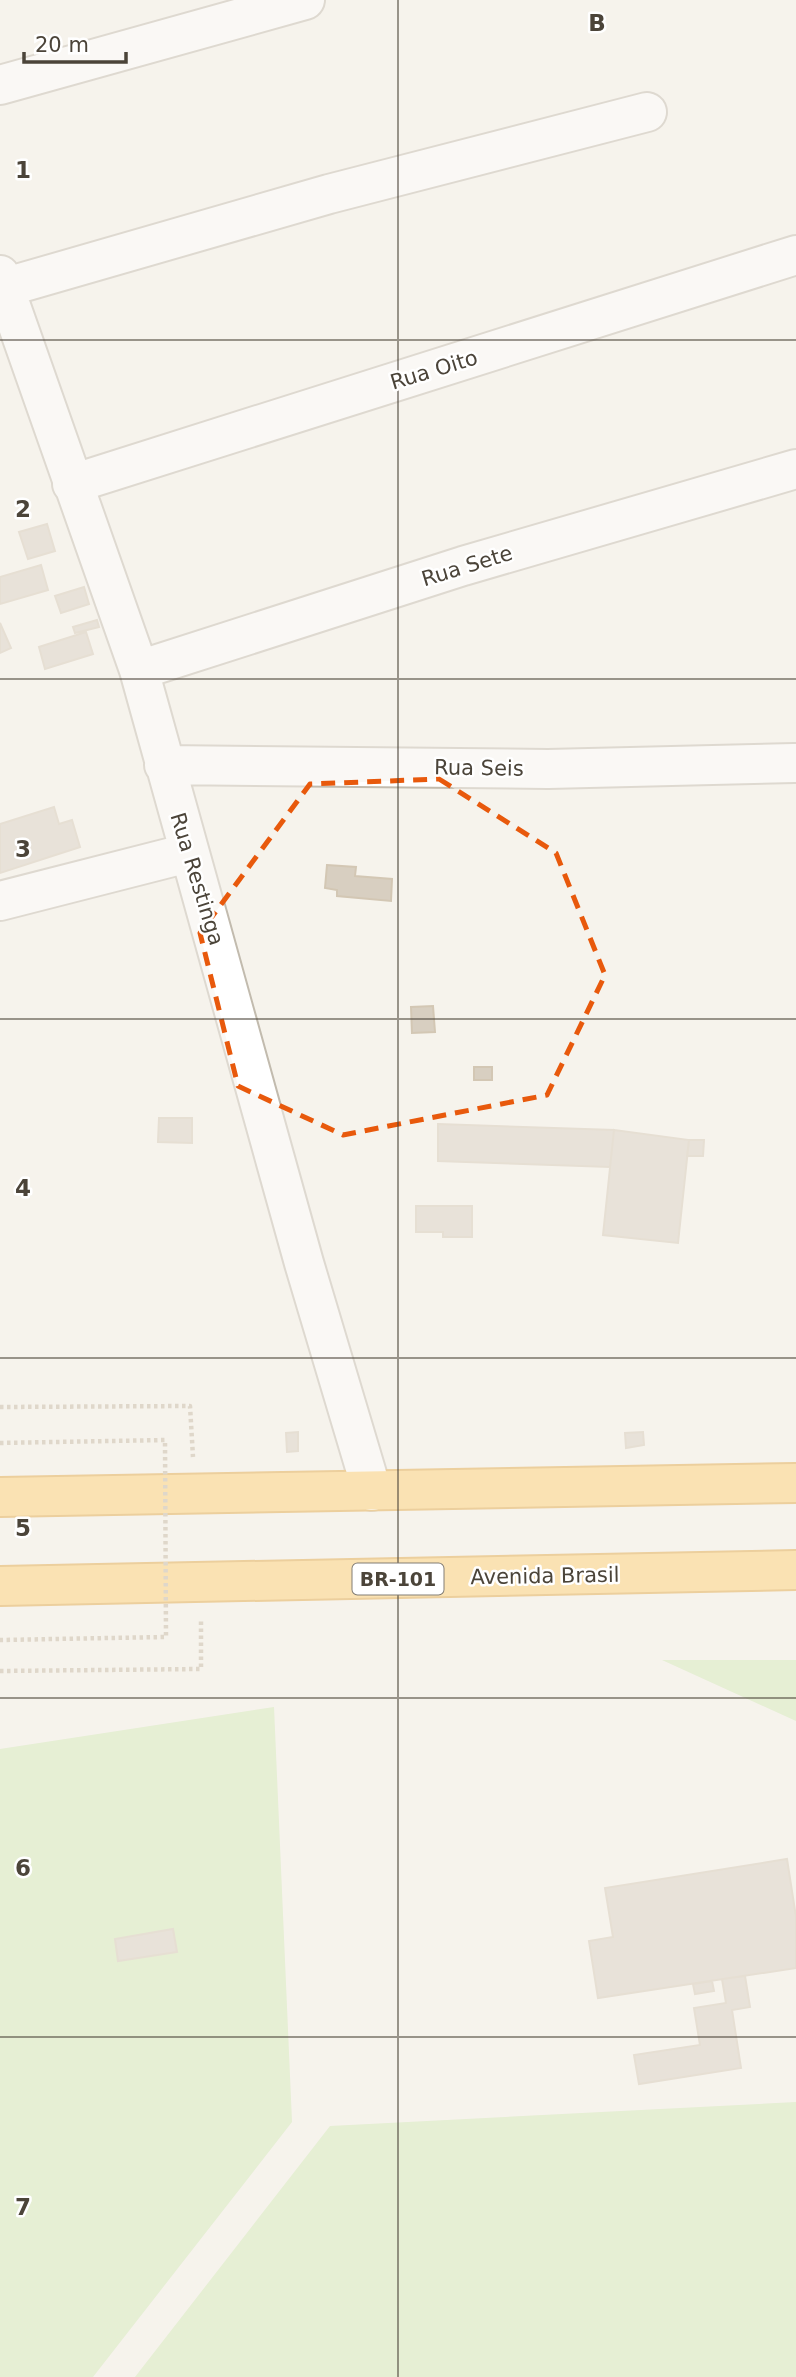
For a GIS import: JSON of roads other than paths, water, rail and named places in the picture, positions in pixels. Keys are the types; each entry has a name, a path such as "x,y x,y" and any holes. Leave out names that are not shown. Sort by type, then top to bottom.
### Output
{"highway":[{"path":"0,1497 796,1483"},
{"name":"Avenida Brasil","path":"0,1586 796,1570"}],"street":[{"path":"0,85 205,25 305,0"},
{"path":"2,281 646,112"},
{"name":"Rua Oito","path":"72,484 796,255"},
{"name":"Rua Restinga","path":"2,281 139,670 163,765 224,970 304,1264 372,1491"},
{"name":"Rua Sete","path":"139,670 463,566 796,469"},
{"name":"Rua Seis","path":"163,765 548,769 794,763"},
{"path":"0,901 188,853"}]}
